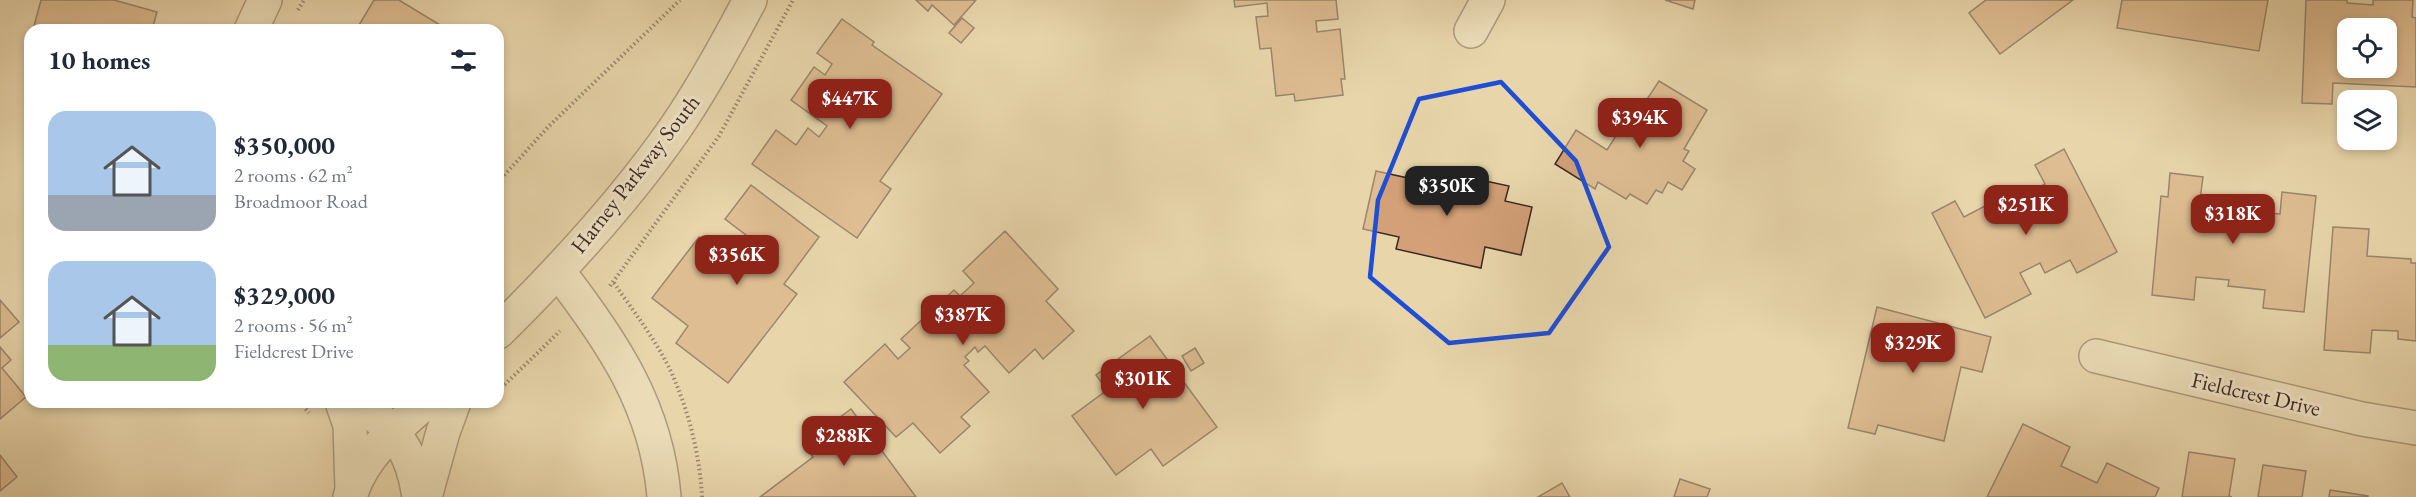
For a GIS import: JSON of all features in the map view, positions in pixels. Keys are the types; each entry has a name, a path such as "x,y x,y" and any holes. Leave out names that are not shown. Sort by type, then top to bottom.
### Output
{"street":[{"path":"254,24 265,0"},
{"name":"Harney Parkway South","path":"504,326 600,227 674,130 718,60 750,0"},
{"path":"1471,31 1488,0"},
{"path":"558,271 585,306 628,374 644,406 662,468 664,497"},
{"name":"Fieldcrest Drive","path":"2096,356 2362,419 2416,428"},
{"path":"344,408 350,424 351,494"},
{"path":"367,408 393,430 410,458 419,497"},
{"path":"351,494 369,460 393,430 419,408"},
{"path":"425,497 452,408"}],"path":[{"path":"504,175 549,126 680,0"},
{"path":"504,385 585,306"}],"highlighted area":[{"path":"1501,82 1576,161 1609,247 1549,333 1449,343 1370,277 1378,200 1419,99"}],"building":[{"path":"41,0 114,0 157,12 154,24 35,24"},
{"path":"374,0 399,0 438,24 360,24"},
{"path":"916,0 976,0 954,25 932,5 928,11"},
{"path":"1234,0 1336,0 1338,19 1316,21 1317,32 1340,29 1345,79 1341,79 1343,95 1295,101 1294,94 1276,96 1271,48 1260,49 1256,17 1268,16 1267,3 1235,7"},
{"path":"1665,0 1695,0 1693,9"},
{"path":"1986,0 2073,0 2000,54 1969,13"},
{"path":"2122,0 2268,0 2259,51 2117,28"},
{"path":"2306,0 2347,0 2347,3 2373,5 2373,0 2413,0 2412,17 2416,18 2416,87 2333,83 2332,104 2302,103"},
{"path":"962,18 974,28 961,43 949,33"},
{"path":"842,19 874,42 872,45 942,94 880,181 891,189 857,238 752,164 776,130 796,145 808,128 819,137 827,126 791,100 814,67 825,75 832,64 817,53"},
{"path":"1659,81 1707,110 1684,149 1689,151 1683,161 1695,169 1682,190 1668,182 1662,193 1656,190 1647,204 1630,194 1626,199 1598,182 1595,189 1555,164 1576,130 1607,150 1631,112 1636,116"},
{"path":"2064,149 2117,252 2077,273 2070,260 2045,273 2040,263 2020,273 2031,294 1985,318 1932,213 1955,201 1964,217 2008,194 2011,201 2045,184 2035,165"},
{"path":"1376,171 1440,185 1443,172 1509,186 1505,201 1532,207 1521,255 1485,247 1481,268 1396,249 1399,237 1363,229"},
{"path":"2170,173 2203,177 2200,200 2246,204 2245,211 2280,214 2282,192 2316,196 2304,312 2263,308 2265,290 2228,286 2229,280 2196,277 2194,300 2152,295 2161,196 2168,197"},
{"path":"751,185 819,237 784,284 797,294 728,383 676,343 688,326 652,298 699,237 736,267 755,242 725,219"},
{"path":"2333,227 2369,229 2367,256 2411,259 2411,263 2416,263 2416,341 2398,339 2398,331 2372,330 2370,353 2324,350"},
{"path":"1005,231 1058,289 1046,301 1074,331 1043,359 1035,349 1009,373 985,346 978,352 975,347 965,357 969,361 964,365 989,392 961,417 970,426 940,453 913,423 896,437 844,382 885,344 898,359 910,348 901,339 954,290 960,296 974,283 963,271"},
{"path":"0,300 19,322 0,338"},
{"path":"1877,307 1991,337 1982,372 1961,367 1944,441 1878,425 1875,434 1848,428"},
{"path":"1150,336 1217,427 1163,466 1151,449 1116,475 1072,416 1107,390 1096,375"},
{"path":"0,347 11,360 2,368 24,395 24,399 0,419"},
{"path":"1195,348 1204,363 1191,371 1182,356"},
{"path":"851,409 916,497 760,497 813,457 804,444"},
{"path":"2023,424 2070,447 2061,466 2097,483 2107,463 2159,488 2155,497 1987,497"},
{"path":"2189,452 2235,459 2229,496 2232,497 2182,497"},
{"path":"0,455 17,477 0,491"},
{"path":"2263,465 2306,471 2302,497 2258,497"},
{"path":"1680,479 1710,489 1707,497 1674,497"},
{"path":"1562,483 1570,497 1538,497"},
{"path":"2330,490 2368,496 2368,497 2329,497"}]}
